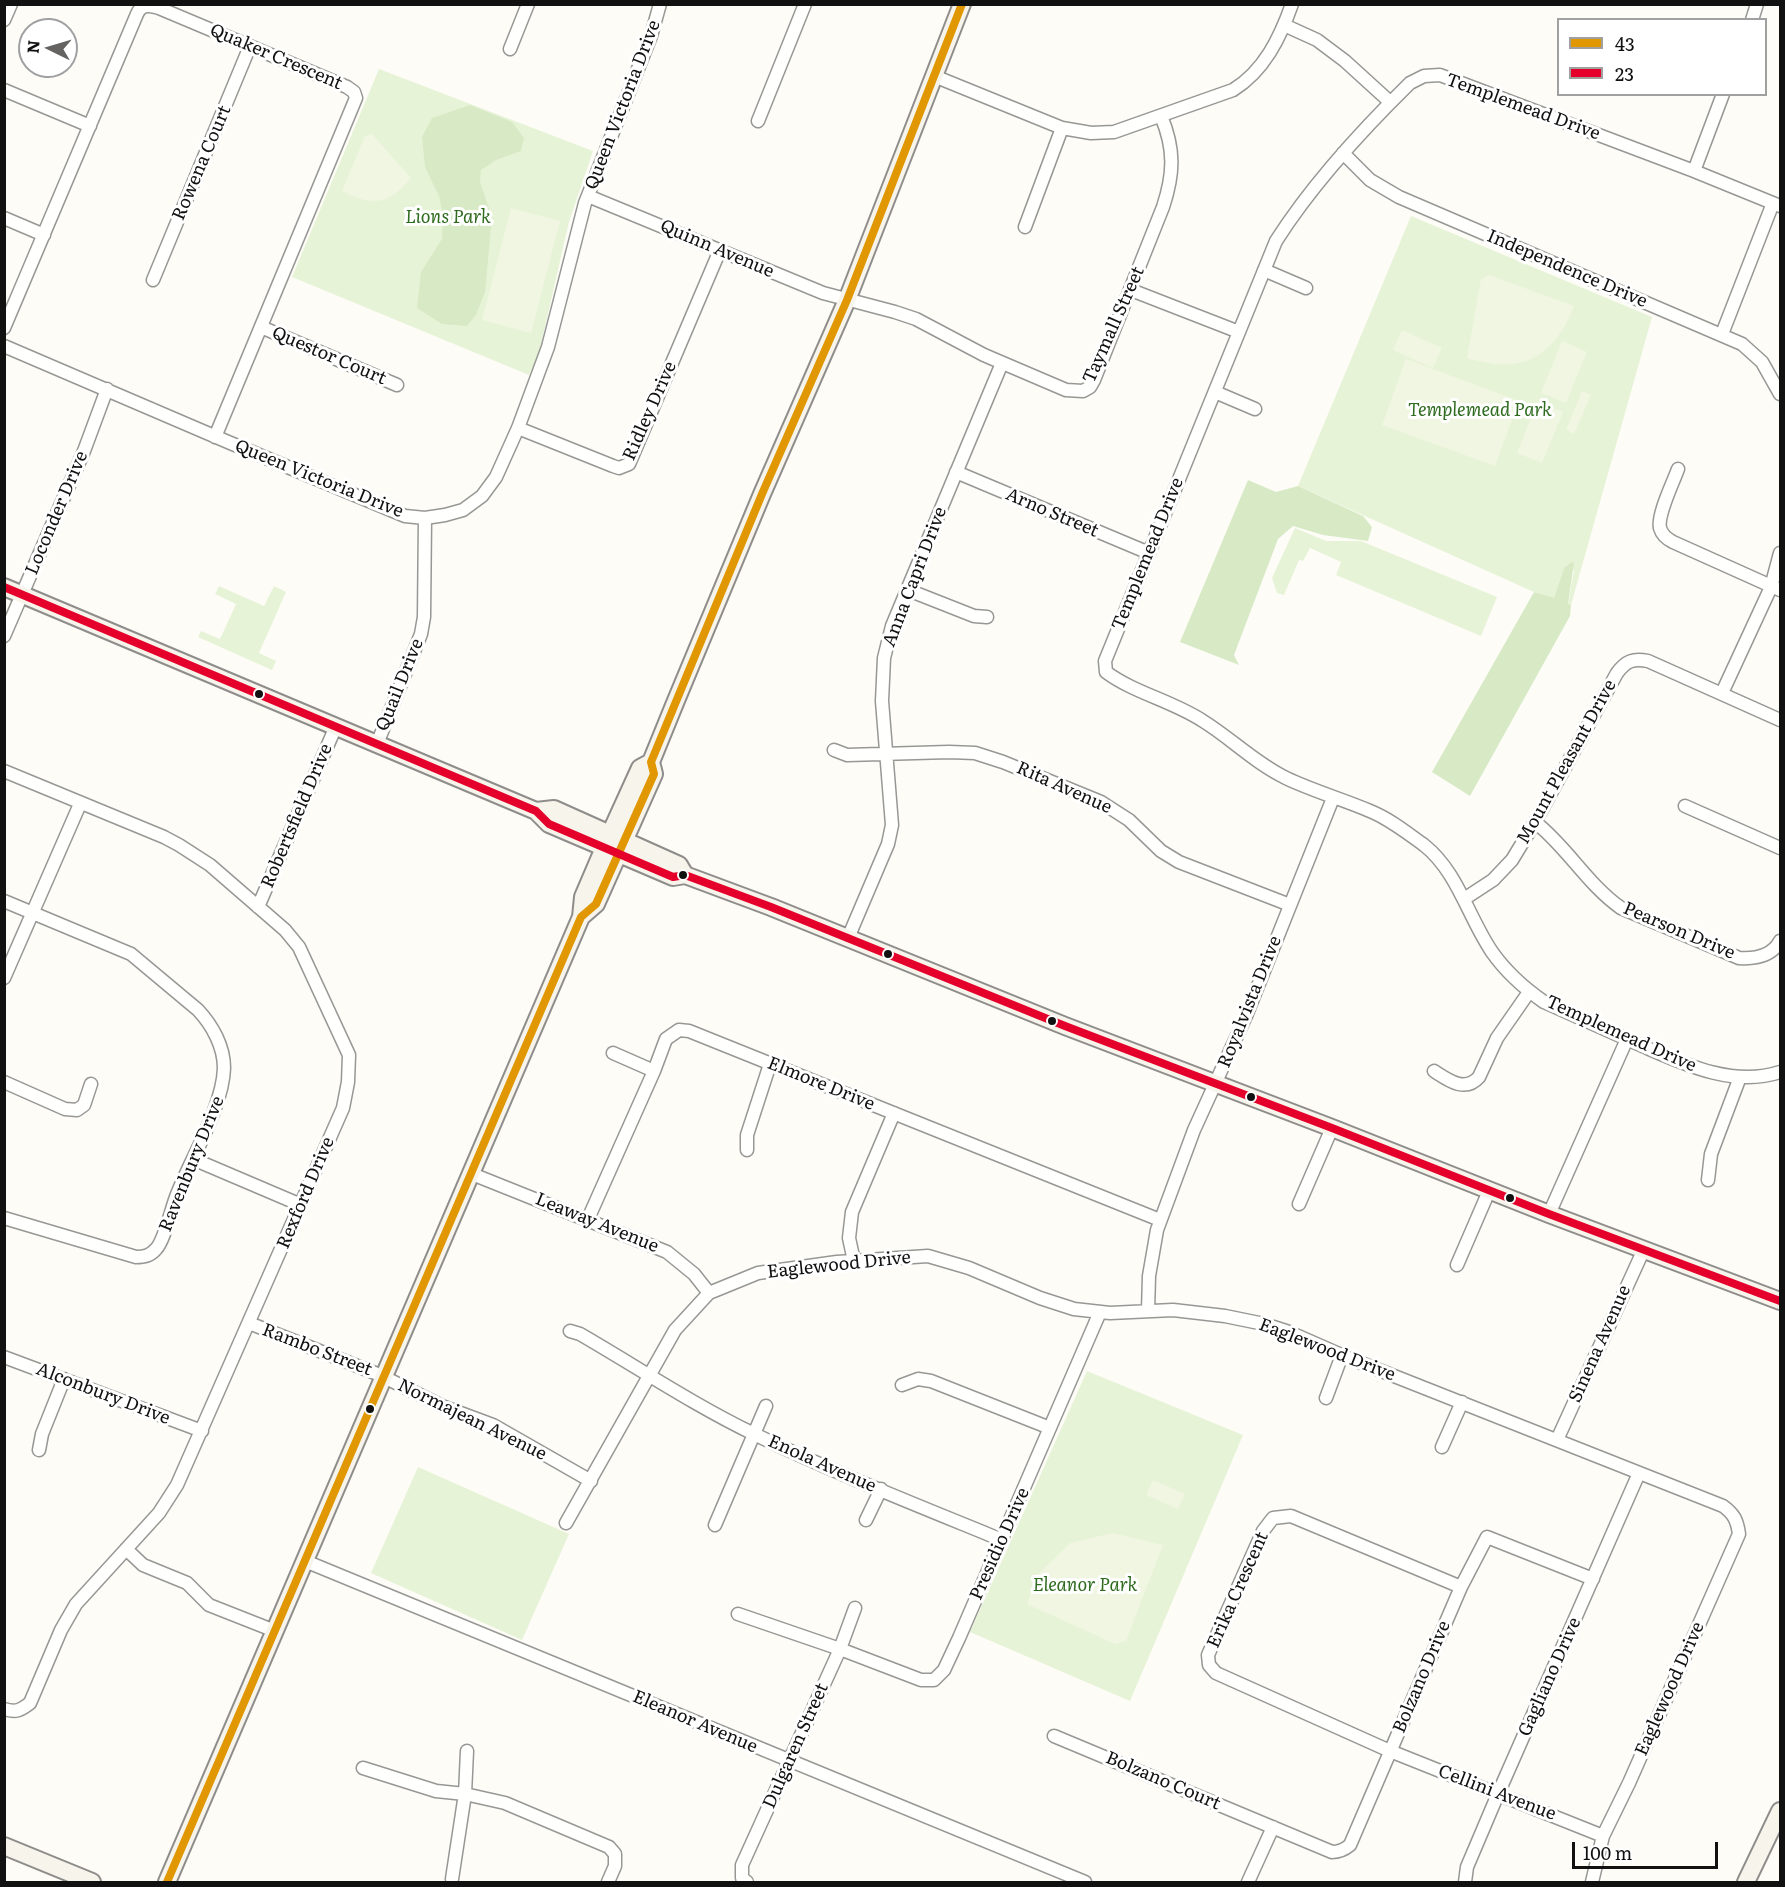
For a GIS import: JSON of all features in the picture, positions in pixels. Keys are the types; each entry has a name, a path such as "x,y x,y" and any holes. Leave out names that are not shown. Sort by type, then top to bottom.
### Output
{"main road":[{"path":"167,1882 581,917 583,897 654,774 651,762 762,494 847,300 962,4"},
{"path":"4,587 536,811 549,824 679,866 685,875 1065,1026 1780,1301"},
{"path":"1746,1882 1780,1811"},
{"path":"4,1846 92,1882"}],"street":[{"path":"4,20 11,4"},
{"path":"510,49 528,4"},
{"name":"Queen Victoria Drive","path":"4,346 405,516 425,518 463,510 482,496 496,477 518,428 548,347 585,202 651,36 660,4"},
{"path":"758,121 805,4"},
{"path":"934,76 1062,128 1103,134 1114,132 1233,90 1245,83 1263,64 1284,26 1292,4"},
{"name":"Quaker Crescent","path":"4,328 137,14 142,7 148,5 159,8 348,87 354,92 356,98 215,437"},
{"path":"1284,26 1317,40 1345,61 1390,102"},
{"name":"Rowena Court","path":"153,280 250,46"},
{"name":"Templemead Drive","path":"1777,205 1694,171 1440,75 1424,76 1410,83 1344,153 1295,211 1276,241 1105,661 1106,672 1115,679 1204,721 1245,753 1284,777 1371,811 1395,824 1426,847 1443,864 1491,951 1510,974 1529,992 1544,1002 1689,1066 1740,1077 1771,1075 1780,1072"},
{"path":"4,90 90,126"},
{"path":"1694,171 1722,96"},
{"name":"Taymall Street","path":"847,300 916,319 1002,363 1066,390 1083,391 1090,387 1131,290 1170,186 1171,152 1161,116"},
{"path":"1024,227 1062,128"},
{"name":"Independence Drive","path":"1344,153 1370,180 1399,197 1742,344 1762,362 1780,394"},
{"name":"Quinn Avenue","path":"588,196 824,293 847,300"},
{"path":"1722,334 1777,205"},
{"path":"4,218 44,235"},
{"name":"Ridley Drive","path":"518,428 619,468 629,464 720,250"},
{"path":"1264,270 1306,288"},
{"path":"1131,290 1239,332"},
{"name":"Questor Court","path":"261,327 396,385"},
{"name":"Anna Capri Drive","path":"848,938 890,835 891,806 882,701 885,658 892,626 1002,363"},
{"name":"Loconder Drive","path":"4,636 84,451 107,389"},
{"path":"1215,392 1255,409"},
{"path":"1678,469 1659,524 1664,535 1673,542 1776,588"},
{"name":"Arno Street","path":"956,472 1149,553"},
{"name":"Quail Drive","path":"377,744 421,634 424,617 425,518"},
{"path":"1722,693 1776,588 1780,553"},
{"path":"908,590 974,616 987,617"},
{"name":"Mount Pleasant Drive","path":"1464,899 1489,884 1505,869 1535,822 1624,663 1635,659 1648,661 1780,720"},
{"name":"Robertsfield Drive","path":"258,907 336,726"},
{"name":"Rita Avenue","path":"834,750 847,755 965,752 987,756 1101,802 1129,820 1161,851 1179,862 1290,905"},
{"name":"Rexford Drive","path":"4,771 180,845 201,859 285,930 299,947 350,1055 343,1108 177,1485 159,1513 76,1604 61,1630 30,1703 20,1710 4,1709"},
{"name":"Royalvista Drive","path":"1148,1311 1150,1264 1156,1230 1194,1130 1217,1083 1333,798"},
{"path":"4,978 80,804"},
{"path":"1686,806 1780,848"},
{"name":"Pearson Drive","path":"1535,822 1606,897 1621,908 1739,958 1759,957 1770,952 1780,941"},
{"name":"Ravenbury Drive","path":"4,902 131,954 207,1020 220,1046 224,1065 222,1088 176,1196 158,1248 148,1257 136,1257 4,1218"},
{"path":"1434,1071 1455,1084 1466,1085 1475,1082 1497,1038 1529,992"},
{"name":"Elmore Drive","path":"588,1219 666,1039 679,1030 689,1031 1160,1220"},
{"path":"1549,1214 1627,1039"},
{"path":"613,1053 654,1071"},
{"path":"747,1150 747,1135 770,1064"},
{"path":"1708,1180 1711,1154 1740,1077"},
{"path":"4,1082 65,1109 77,1110 84,1105 91,1084"},
{"path":"854,1261 849,1238 852,1212 894,1113"},
{"path":"1299,1204 1332,1128"},
{"path":"193,1158 301,1204"},
{"name":"Leaway Avenue","path":"472,1174 667,1252 694,1274 709,1293"},
{"path":"1457,1265 1489,1191"},
{"name":"Sinena Avenue","path":"1557,1440 1644,1249"},
{"name":"Eaglewood Drive","path":"566,1523 675,1330 709,1293 758,1273 854,1261 927,1256 969,1268 1040,1298 1074,1309 1100,1312 1173,1310 1225,1316 1264,1324 1300,1336 1342,1355 1723,1506 1732,1513 1737,1521 1739,1534 1629,1783 1603,1836 1592,1882"},
{"name":"Presidio Drive","path":"840,1649 921,1680 934,1680 944,1670 1100,1312"},
{"name":"Rambo Street","path":"249,1323 384,1377"},
{"name":"Enola Avenue","path":"570,1331 580,1334 723,1418 755,1434 880,1490 1002,1540"},
{"path":"1326,1398 1342,1355"},
{"name":"Alconbury Drive","path":"4,1357 202,1431"},
{"name":"Normajean Avenue","path":"384,1377 442,1406 493,1425 591,1481"},
{"path":"39,1449 42,1434 64,1379"},
{"path":"902,1384 918,1380 931,1381 1050,1428"},
{"path":"1442,1447 1462,1402"},
{"path":"715,1525 766,1406"},
{"name":"Gagliano Drive","path":"1465,1882 1467,1867 1638,1473"},
{"path":"866,1520 880,1490"},
{"name":"Erika Crescent","path":"1390,1751 1216,1673 1209,1665 1208,1655 1263,1531 1273,1518 1291,1516 1461,1587"},
{"name":"Bolzano Drive","path":"1273,1827 1332,1852 1344,1850 1350,1845 1461,1587 1487,1537 1593,1579"},
{"path":"126,1549 143,1565 187,1583 209,1605 275,1632"},
{"name":"Eleanor Avenue","path":"305,1561 1084,1882"},
{"name":"Dulgaren Street","path":"747,1882 742,1878 742,1865 840,1649 855,1608"},
{"path":"738,1614 840,1649"},
{"name":"Bolzano Court","path":"1054,1736 1273,1827"},
{"path":"452,1879 465,1794 467,1751"},
{"name":"Cellini Avenue","path":"1390,1751 1603,1836"},
{"path":"363,1768 436,1791 465,1794 506,1803 609,1847 615,1854 615,1866 608,1882"},
{"path":"1248,1882 1273,1827"}],"green space":[{"name":"Lions Park","path":"379,69 593,151 569,222 539,353 529,375 292,277"},
{"path":"470,105 512,122 524,138 521,151 496,160 481,170 480,182 492,217 485,292 476,315 467,326 442,324 417,308 421,272 442,239 443,215 439,196 425,167 422,137 432,118"},
{"path":"372,134 411,178 395,194 380,201 363,200 342,191 365,136"},
{"path":"511,208 560,221 531,333 482,320"},
{"name":"Templemead Park","path":"1411,216 1652,317 1571,605 1568,605 1574,570 1564,568 1554,599 1298,486"},
{"path":"1489,275 1574,306 1566,324 1546,350 1519,363 1486,363 1467,358 1481,279"},
{"path":"1402,330 1442,348 1433,368 1393,350"},
{"path":"1562,341 1587,352 1566,403 1541,393"},
{"path":"1406,359 1519,401 1495,466 1382,425"},
{"path":"1582,391 1591,395 1574,434 1566,430"},
{"path":"1537,402 1563,412 1542,463 1517,453"},
{"path":"1248,480 1276,492 1298,486 1363,516 1372,527 1368,541 1323,535 1293,526 1278,539 1234,655 1239,665 1180,642"},
{"path":"1295,528 1326,541 1361,541 1497,597 1481,636 1336,575 1341,562 1310,548 1303,561 1299,560 1284,595 1277,593 1272,578"},
{"path":"1574,563 1568,604 1571,605 1570,616 1470,796 1432,772 1534,592 1554,598 1564,568"},
{"path":"219,586 264,606 274,586 286,592 259,653 276,661 272,670 198,637 201,631 220,639 236,604 215,594"},
{"name":"Eleanor Park","path":"1087,1371 1243,1435 1130,1701 970,1632"},
{"path":"418,1467 569,1534 522,1640 371,1573"},
{"path":"1153,1480 1185,1494 1178,1509 1146,1495"},
{"path":"1113,1533 1163,1545 1126,1641 1115,1644 1027,1604 1037,1575 1070,1543"}],"transit line":[{"name":"43","path":"167,1882 581,917 596,904 654,774 651,762 762,494 847,300 962,4"},
{"name":"23","path":"4,587 536,811 549,824 673,877 685,875 771,907 1065,1026 1780,1301"}]}
